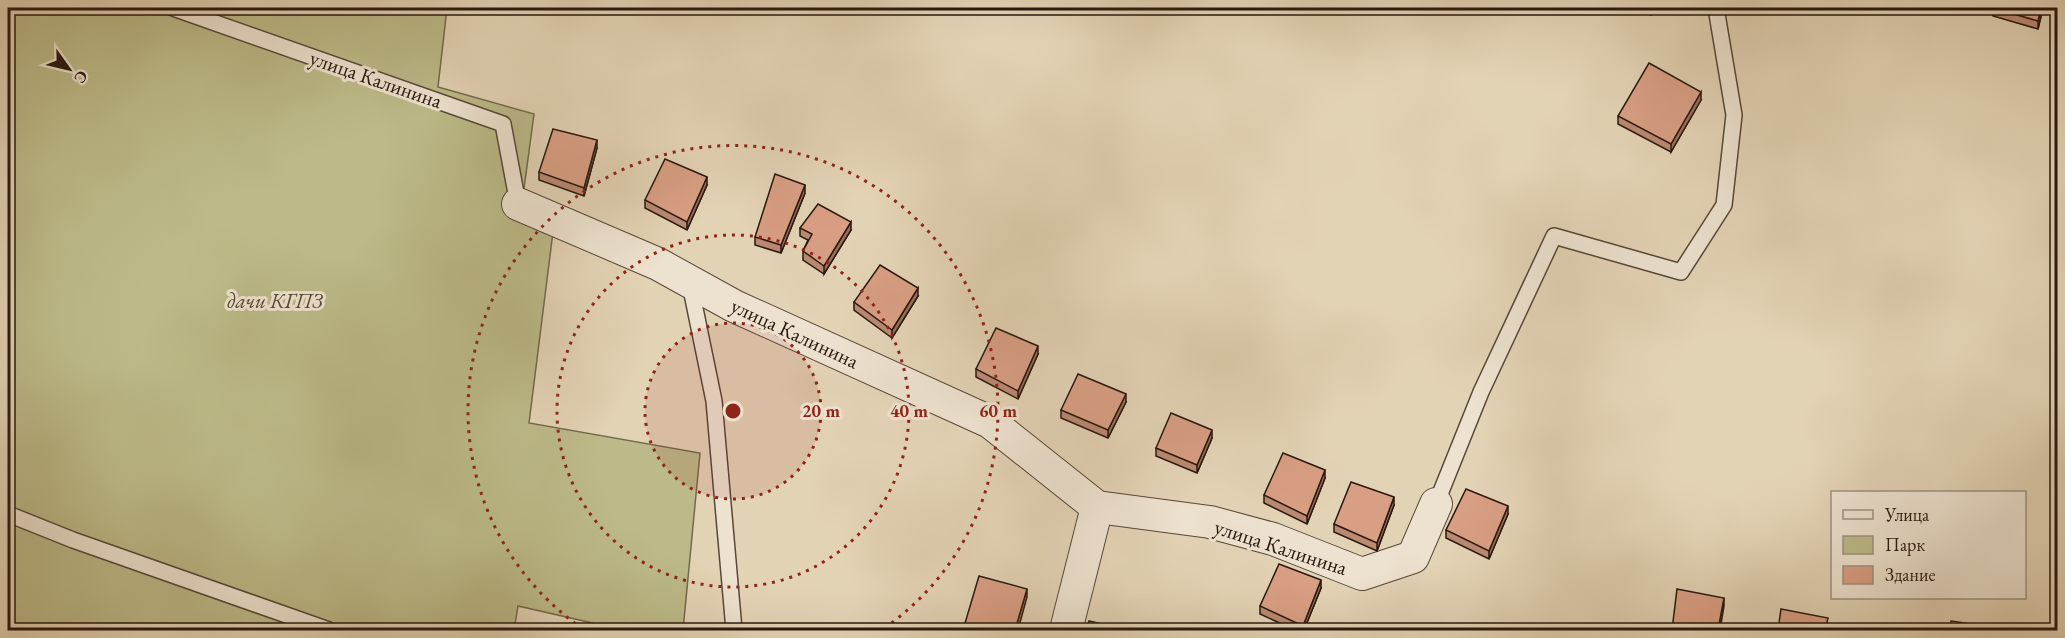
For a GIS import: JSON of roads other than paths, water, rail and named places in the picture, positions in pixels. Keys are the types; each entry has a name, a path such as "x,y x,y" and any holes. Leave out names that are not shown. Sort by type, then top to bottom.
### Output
{"street":[{"name":"улица Калинина","path":"518,204 658,264 734,306 990,422 1097,507 1210,522 1273,539 1362,574 1413,557 1436,504"},
{"path":"1066,630 1097,507"}],"lane":[{"name":"улица Калинина","path":"173,8 503,124 518,204"},
{"path":"1436,504 1481,392 1554,236 1681,272 1724,205 1734,114 1716,8"},
{"path":"689,281 714,401 734,630"},
{"path":"8,514 73,540 329,630"}],"park label":[{"name":"дачи КГПЗ","path":"275,300"}]}
